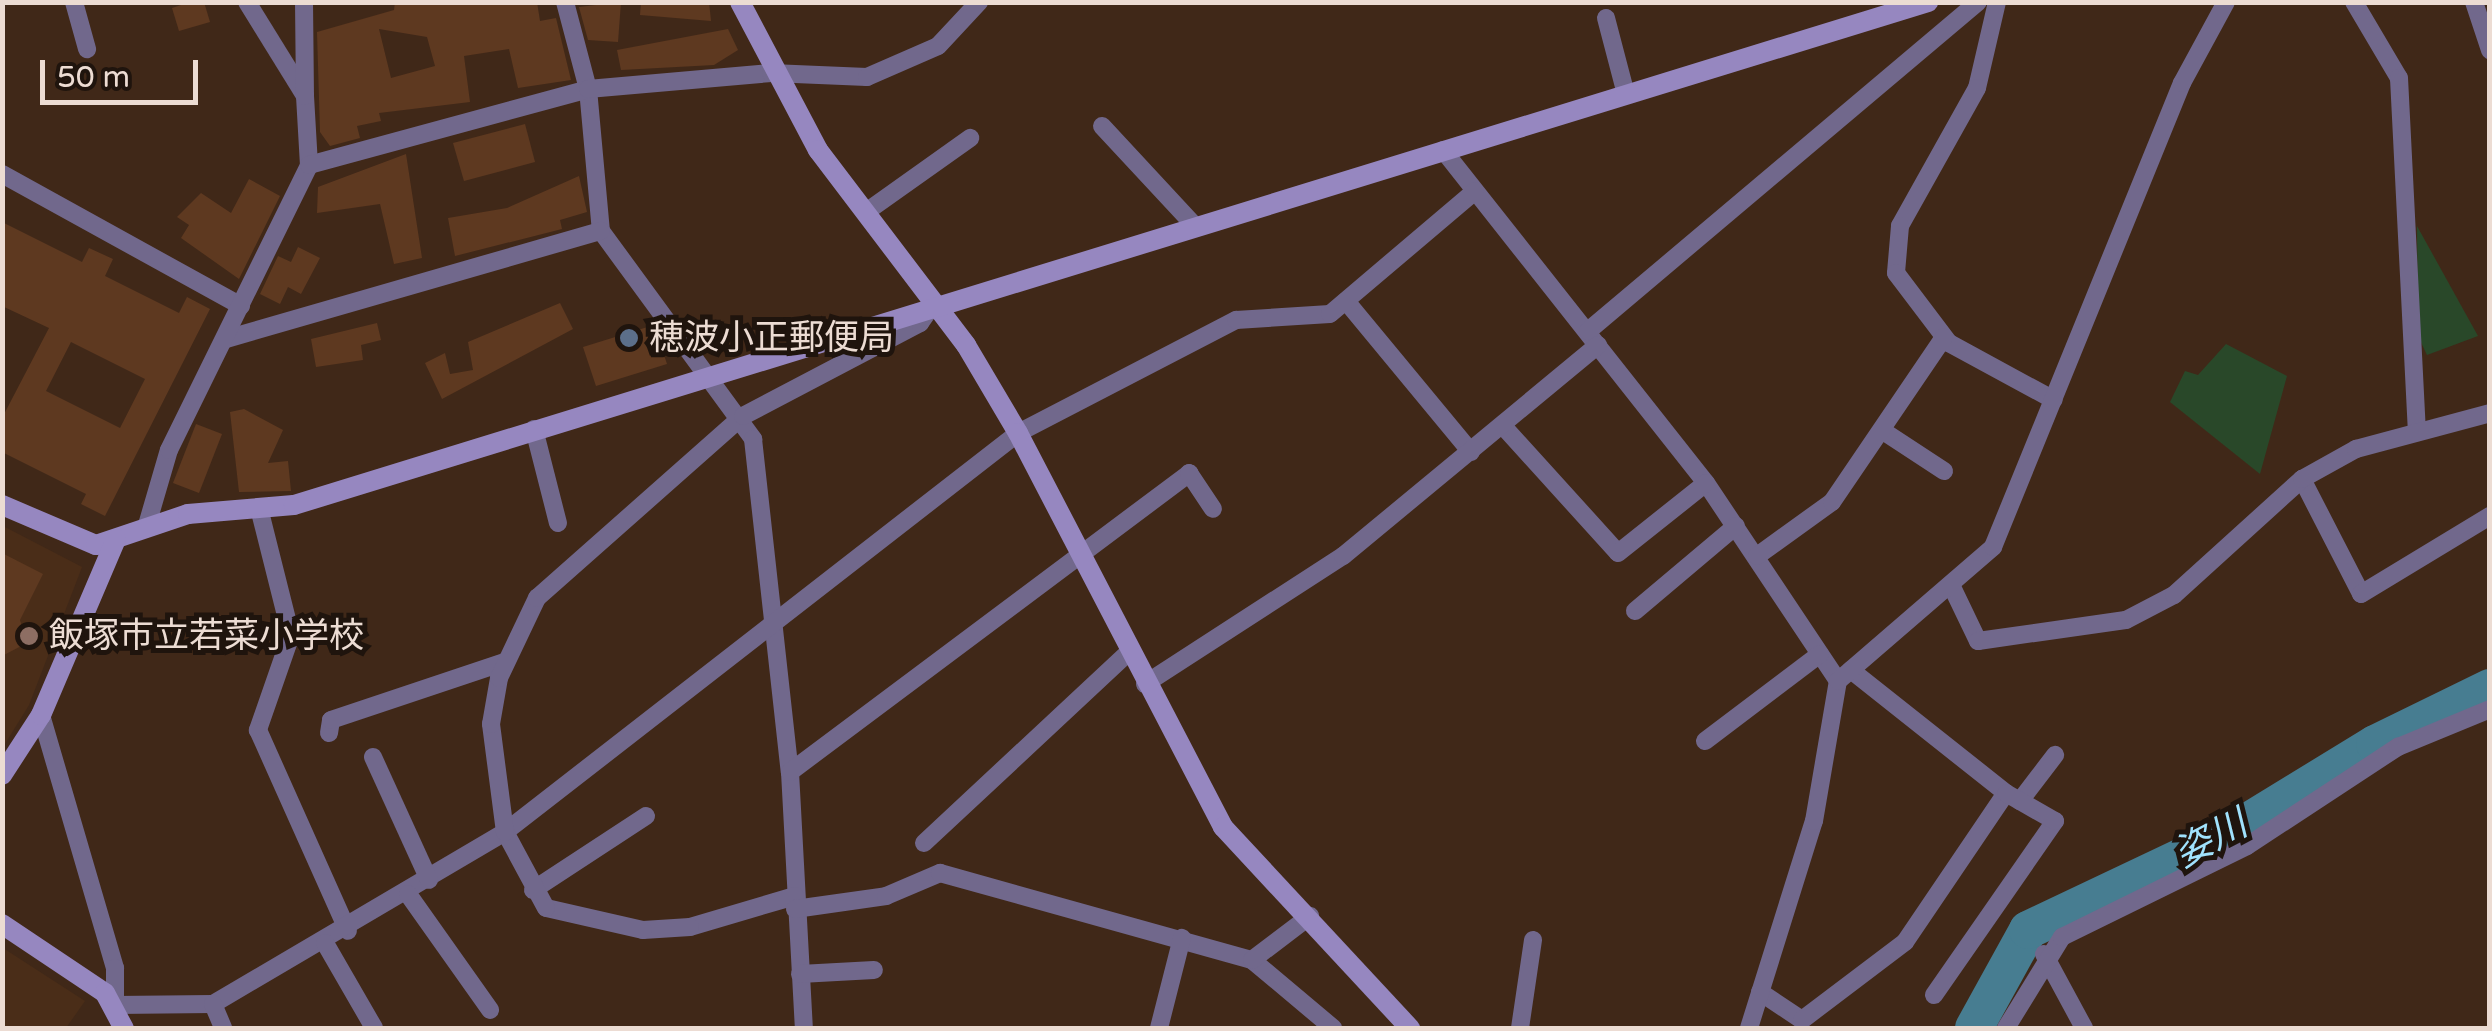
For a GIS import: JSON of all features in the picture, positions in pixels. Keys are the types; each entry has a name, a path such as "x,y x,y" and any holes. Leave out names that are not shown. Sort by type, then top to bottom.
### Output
{"street":[{"path":"74,2 87,49"},
{"path":"247,2 305,96"},
{"path":"147,525 169,450 308,165 304,2"},
{"path":"565,2 588,89 601,230 704,374 743,416 753,440 790,772 804,1028"},
{"path":"740,2 772,73 866,212 935,301 1018,433 1222,827 1310,916 1410,1028"},
{"path":"308,165 588,89 772,73 868,77 904,65 938,46 979,2"},
{"path":"2,505 78,542 116,538 147,525 330,495 935,301 1196,228 1928,2"},
{"path":"1145,684 1343,556 1503,426 1593,338 1978,2"},
{"path":"1996,2 1976,88 1915,192 1894,258 1944,337 2054,400"},
{"path":"1749,1028 1814,821 1844,676 1952,587 1993,547 2182,83 2226,2"},
{"path":"2354,2 2399,78 2417,432"},
{"path":"2474,2 2490,50"},
{"path":"1606,18 1626,94"},
{"path":"1102,126 1196,228"},
{"path":"866,212 970,138"},
{"path":"1443,150 1706,483 1820,654 1844,676 2013,797 2054,820 1934,995"},
{"path":"2,174 241,306"},
{"path":"2,924 115,1005 213,1004 348,931 505,832 774,628 1018,433 1236,320 1315,320 1346,301 1476,191"},
{"path":"226,339 601,230"},
{"path":"935,301 920,322 743,416 536,598 504,662 491,724 505,832 534,890 546,908 643,930 690,927 795,903 886,896 940,873 1252,960 1332,1028"},
{"path":"1346,301 1471,452"},
{"path":"1757,556 1832,502 1944,337"},
{"path":"1952,587 1978,640 2126,620 2174,594 2302,479 2417,432 2490,413"},
{"path":"1503,426 1618,553 1706,483"},
{"path":"534,429 558,523"},
{"path":"1882,431 1944,471"},
{"path":"790,772 1077,550 1188,473 1213,509"},
{"path":"2302,479 2361,594 2490,516"},
{"path":"259,508 291,635 258,730 348,931"},
{"path":"1635,611 1736,526"},
{"path":"2,775 41,715 116,538"},
{"path":"924,843 1129,652"},
{"path":"1706,741 1820,654"},
{"path":"329,733 331,720 504,662"},
{"path":"2006,1028 2044,954 2247,846 2398,747 2490,709"},
{"path":"41,715 116,968 115,1005 124,1028"},
{"path":"1760,992 1802,1020 1904,942 2013,797 2054,754"},
{"path":"373,757 430,880"},
{"path":"534,890 646,816"},
{"path":"408,894 490,1010"},
{"path":"1252,960 1310,916"},
{"path":"1158,1028 1182,938"},
{"path":"1520,1028 1532,940"},
{"path":"325,944 374,1028"},
{"path":"2044,954 2084,1028"},
{"path":"800,974 874,970"},
{"path":"213,1004 224,1028"}],"shaded area":[{"name":"飯塚市立若菜小学校","path":"3,526 82,567 29,705 3,747"},
{"path":"3,948 85,1001 66,1028 3,1028"}],"green space":[{"path":"2417,226 2478,336 2427,355 2418,336"},
{"path":"2226,344 2287,376 2260,474 2170,402 2185,371 2198,375"}],"building":[{"path":"204,2 210,22 179,31 172,8"},
{"path":"395,2 537,2 540,21 556,18 571,80 518,88 509,49 464,56 470,102 379,113 381,121 357,126 360,138 330,146 320,132 317,32 394,10","holes":["379,29 427,37 435,66 391,78"]},
{"path":"621,2 618,42 588,40 579,7"},
{"path":"641,2 709,2 711,21 640,15"},
{"path":"728,29 738,50 714,65 621,70 617,50"},
{"path":"525,124 535,162 464,181 453,143"},
{"path":"406,154 422,258 394,264 380,204 317,213 318,187"},
{"path":"579,176 587,212 560,220 562,229 455,256 448,218 507,208"},
{"path":"249,179 280,196 239,279 181,238 189,225 177,217 201,193 231,213"},
{"path":"2,222 82,262 89,248 113,259 105,276 179,313 187,297 210,309 105,516 81,504 86,494 2,452 2,418 49,328 2,306","holes":["71,342 145,379 120,428 46,391"]},
{"path":"298,247 320,258 301,294 288,287 280,304 260,294 278,256 291,262"},
{"path":"560,303 573,329 442,399 425,363 445,353 450,374 473,370 468,342"},
{"path":"377,323 381,340 361,345 363,360 316,367 311,339"},
{"path":"654,325 667,364 596,386 583,347"},
{"path":"244,409 283,430 268,463 288,461 291,491 239,492 230,412"},
{"path":"196,424 222,434 199,493 173,483"},
{"path":"2,553 43,574 20,620 27,643 2,656"}],"waterway":[{"name":"姿川","path":"1974,1028 2028,930 2220,839 2375,744 2490,688"}],"place":[{"name":"穂波小正郵便局","path":"629,338"},
{"name":"飯塚市立若菜小学校","path":"29,636"}]}
